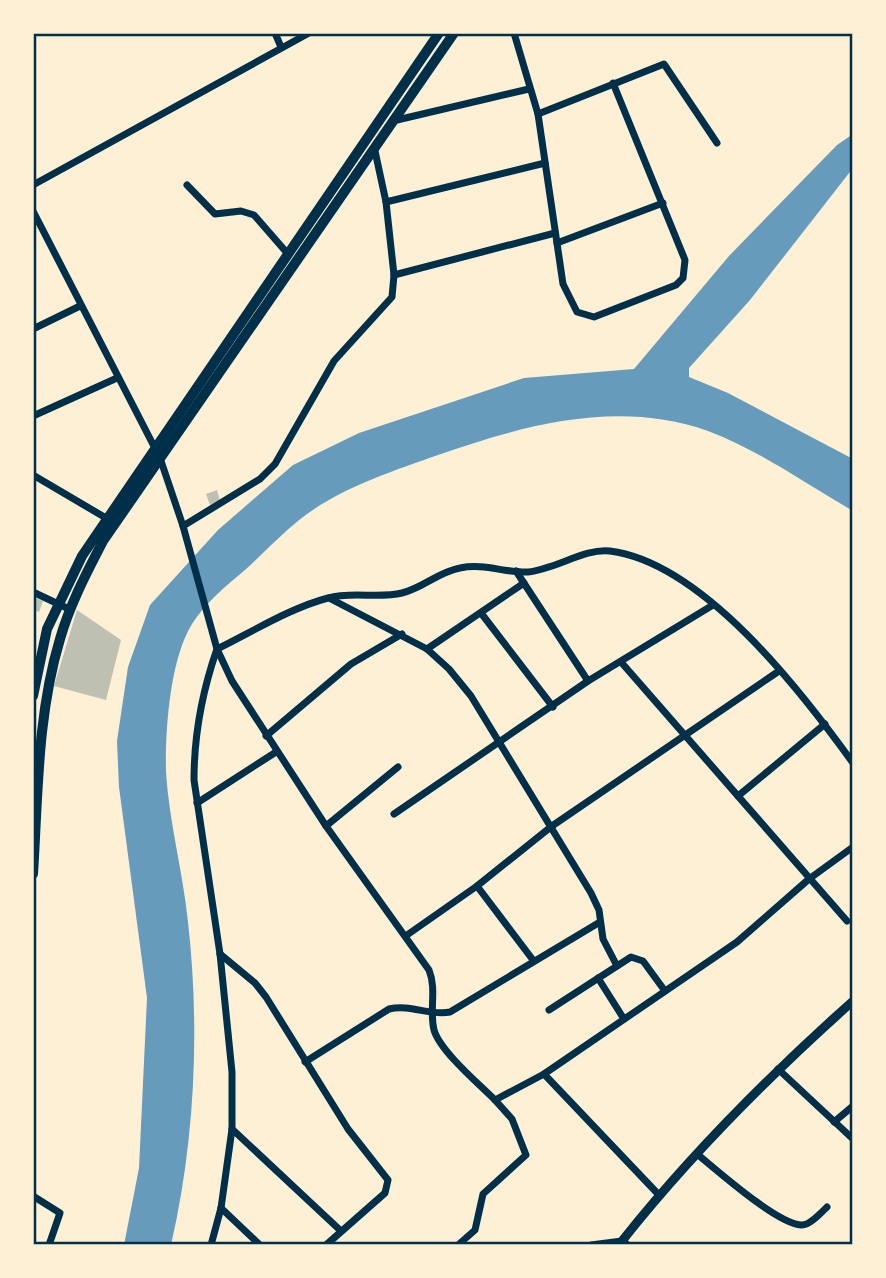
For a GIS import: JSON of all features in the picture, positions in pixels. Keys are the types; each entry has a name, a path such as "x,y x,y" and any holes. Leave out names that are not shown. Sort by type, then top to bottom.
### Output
{"main road":[{"path":"33,696 47,629 106,518 439,33"},
{"path":"33,874 36,792 46,699 53,662 71,610 103,541 397,120 454,33"}],"street":[{"path":"275,33 281,47"},
{"path":"33,185 309,33"},
{"path":"513,33 538,114 563,284 577,312 594,317 676,285 683,278 685,260 612,83"},
{"path":"538,114 664,64 718,143"},
{"path":"397,120 529,89"},
{"path":"183,526 260,478 275,464 334,361 386,307 392,297 394,275 386,202 375,150"},
{"path":"386,202 545,163"},
{"path":"187,185 215,214 241,211 254,215 288,254"},
{"path":"556,243 663,204"},
{"path":"33,211 37,227 160,458 183,526 217,649 276,752 326,826 407,935 433,981 437,1037 512,1119 526,1155 483,1194 475,1230 458,1245"},
{"path":"394,275 555,233"},
{"path":"33,329 80,306"},
{"path":"33,416 117,378"},
{"path":"33,475 106,518"},
{"path":"211,1245 221,1208 232,1129 232,1072 220,954 197,803 194,758 204,688 217,649 328,598 402,593 443,572 464,567 536,570 563,565 586,554 609,551 665,569 745,632 825,724 853,763"},
{"path":"516,571 589,681"},
{"path":"427,649 524,583"},
{"path":"33,592 71,610"},
{"path":"328,598 427,649 471,696 591,893 603,939 617,966"},
{"path":"394,814 589,681 713,605"},
{"path":"481,613 553,706"},
{"path":"266,736 351,664 402,634"},
{"path":"621,662 848,921"},
{"path":"407,935 477,886 552,826 779,671"},
{"path":"738,796 825,724"},
{"path":"197,803 276,752"},
{"path":"326,826 398,767"},
{"path":"495,1100 544,1074 737,942 809,879 853,847"},
{"path":"477,886 533,960"},
{"path":"305,1062 389,1009 402,1006 434,1014 450,1012 600,922"},
{"path":"220,954 255,983 348,1129 388,1180 385,1193 326,1245"},
{"path":"550,1010 636,956 643,961 665,991"},
{"path":"598,978 624,1019"},
{"path":"591,1245 624,1243 659,1195 697,1154 778,1069 853,1001"},
{"path":"778,1069 853,1139"},
{"path":"544,1074 659,1195"},
{"path":"834,1122 853,1106"},
{"path":"232,1129 341,1231"},
{"path":"697,1154 761,1204 798,1225 806,1224 827,1207"},
{"path":"33,1196 60,1213 49,1245"},
{"path":"221,1208 260,1245"}],"water":[{"path":"853,134 853,168 750,300 689,368 689,377 728,393 853,459 853,511 764,458 708,431 640,417 572,420 537,426 471,444 387,473 338,495 291,527 217,595 192,624 179,656 170,695 166,755 168,791 186,903 192,962 194,1043 190,1125 171,1245 124,1245 139,1168 147,998 119,787 117,741 128,667 150,605 218,530 293,465 359,433 524,378 634,369 729,256 837,145"}],"building":[{"path":"217,490 220,501 210,505 206,494"},
{"path":"33,597 43,601 39,612 33,610"},
{"path":"77,610 121,640 106,700 54,686"}]}
